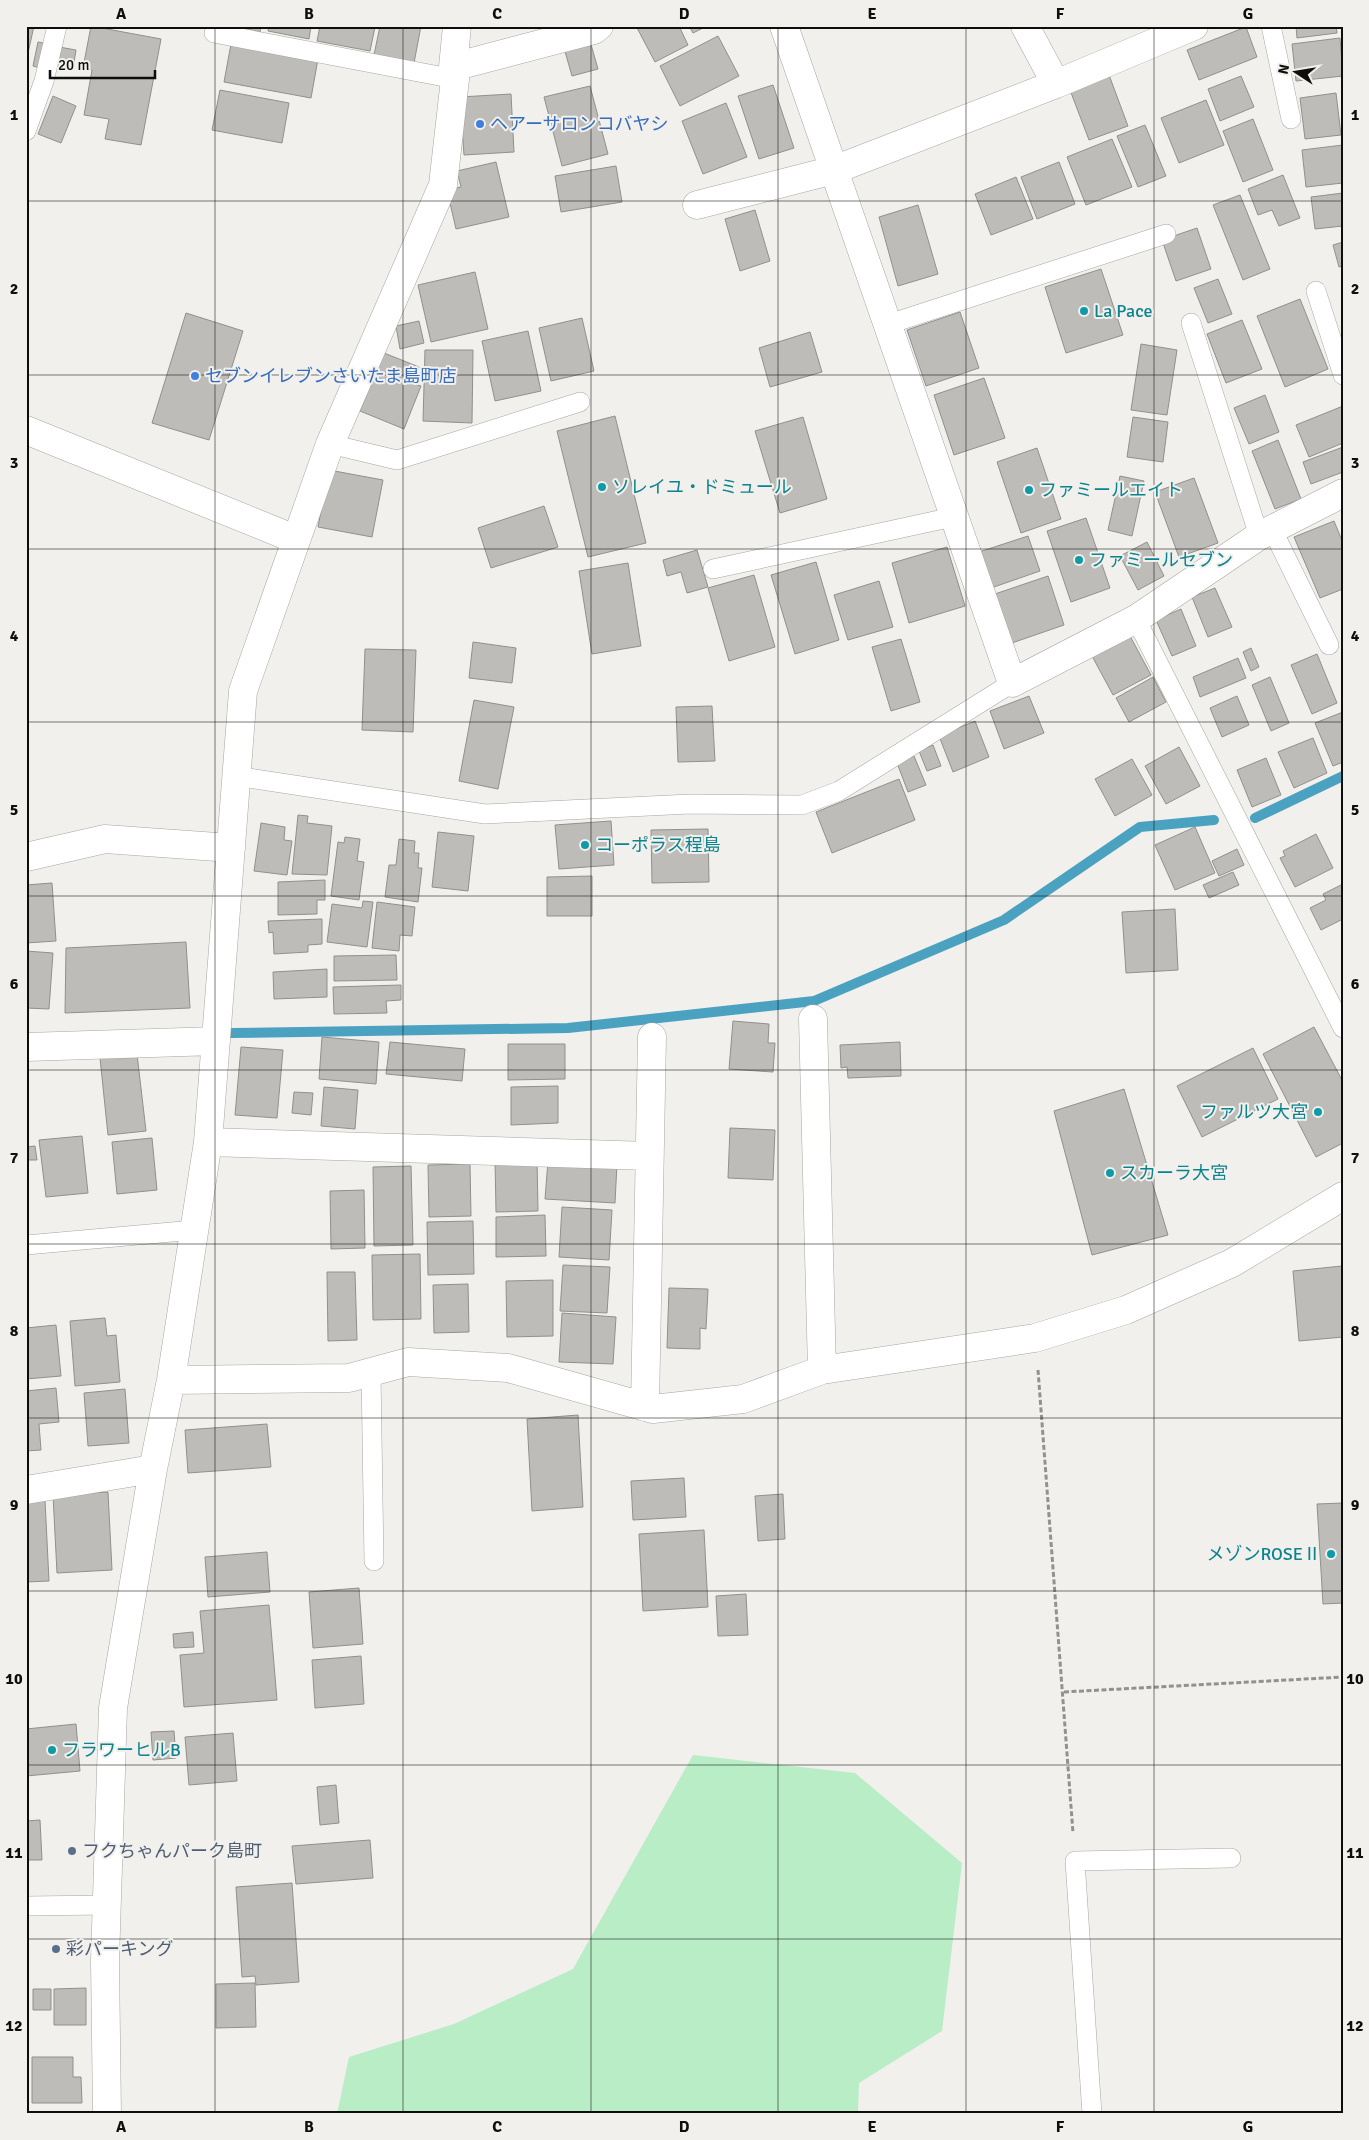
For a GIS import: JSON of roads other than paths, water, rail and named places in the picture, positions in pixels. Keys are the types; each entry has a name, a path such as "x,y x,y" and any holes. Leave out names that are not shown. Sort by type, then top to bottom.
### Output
{"street":[{"path":"107,2114 105,1961 113,1708 153,1469 170,1380 208,1142 243,691 330,444 443,185 454,73 456,26"},
{"path":"454,73 594,30 599,26"},
{"path":"784,26 889,324 953,517 1012,682 1136,619 1265,532 1343,493"},
{"path":"1025,26 1056,84"},
{"path":"697,205 834,170 1056,84 1194,26"},
{"path":"26,430 295,539"},
{"path":"26,857 105,839 231,848"},
{"path":"814,1019 822,1370"},
{"path":"645,1407 652,1037"},
{"path":"26,1046 216,1041"},
{"path":"208,1142 649,1156"},
{"path":"170,1380 349,1378 408,1362 508,1368 653,1409 744,1399 822,1370 1035,1338 1126,1310 1232,1263 1343,1196"},
{"path":"26,1490 153,1469"}],"lane":[{"path":"26,132 44,80 57,26"},
{"path":"1271,26 1291,119"},
{"path":"214,33 454,73"},
{"path":"889,324 1166,234"},
{"path":"1316,291 1343,374"},
{"path":"1191,323 1265,532 1329,645"},
{"path":"330,444 397,460 580,402"},
{"path":"713,569 953,517"},
{"path":"1136,619 1343,1028"},
{"path":"235,776 485,814 690,804 802,805 839,791 1012,682"},
{"path":"26,1245 194,1230"},
{"path":"371,1372 374,1561"},
{"path":"1092,2114 1075,1861 1231,1858"},
{"path":"26,1906 107,1905"}],"waterway":[{"path":"1255,818 1343,776"},
{"path":"231,1033 568,1028 814,1001 1004,920 1140,827 1214,820"}],"place":[{"name":"ヘアーサロンコバヤシ","path":"480,124"},
{"name":"La Pace","path":"1084,311"},
{"name":"セブンイレブンさいたま島町店","path":"195,376"},
{"name":"ソレイユ・ドミュール","path":"602,487"},
{"name":"ファミールエイト","path":"1029,490"},
{"name":"ファミールセブン","path":"1079,560"},
{"name":"コーポラス程島","path":"585,845"},
{"name":"ファルツ大宮","path":"1318,1112"},
{"name":"スカーラ大宮","path":"1110,1173"},
{"name":"メゾンROSEⅡ","path":"1331,1554"},
{"name":"フラワーヒルB","path":"52,1750"},
{"name":"フクちゃんパーク島町","path":"72,1851"},
{"name":"彩パーキング","path":"56,1949"}]}
